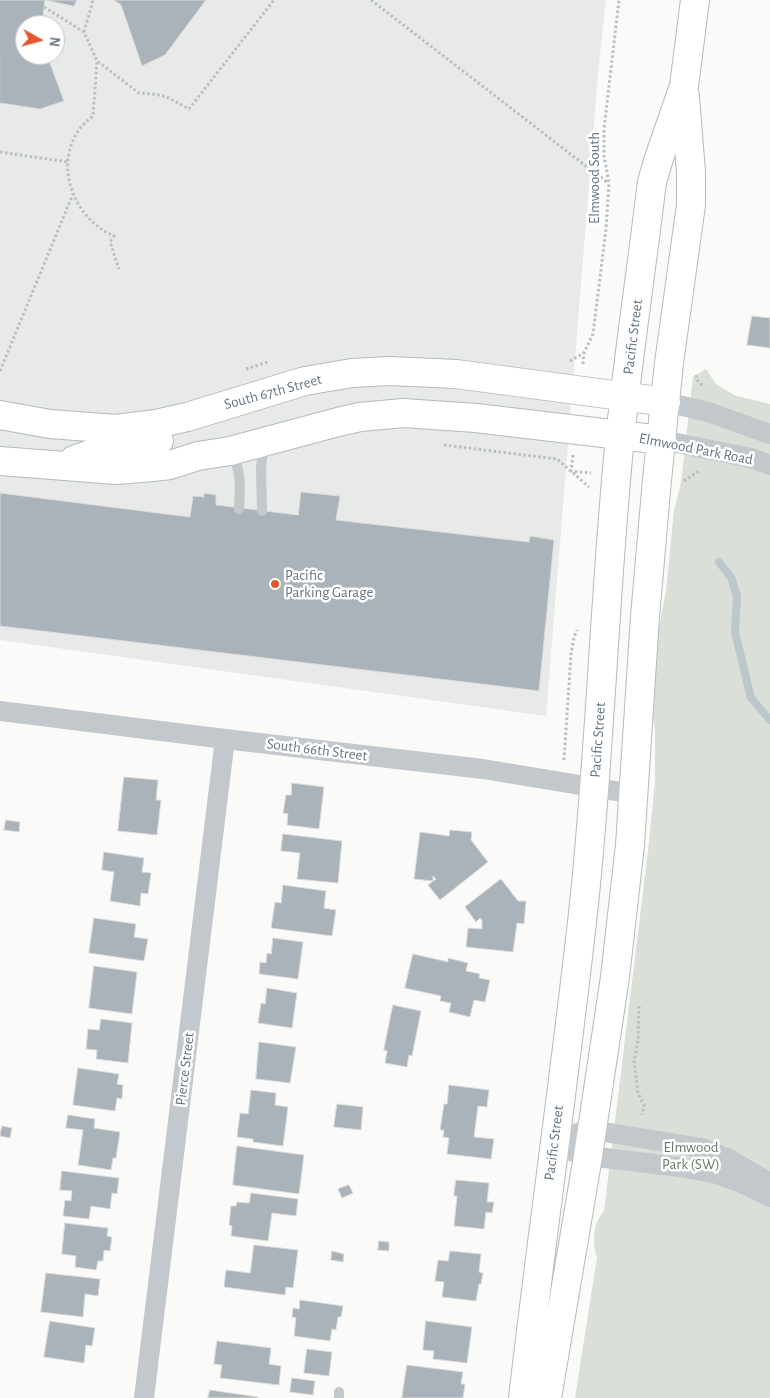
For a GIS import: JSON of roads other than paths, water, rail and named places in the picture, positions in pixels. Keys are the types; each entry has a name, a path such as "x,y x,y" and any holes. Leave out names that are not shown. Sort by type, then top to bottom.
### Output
{"main road":[{"name":"Pacific Street","path":"523,1398 584,903 614,502 625,395 652,182 684,86 695,0"},
{"name":"Pacific Street","path":"547,1398 616,977 630,845 645,617 669,363 691,205 691,172 684,86"},
{"name":"South 67th Street","path":"0,415 50,424 116,429 187,418 305,381 352,373 390,371 456,374 625,395 666,402"},
{"path":"58,465 91,454 174,438 210,428 233,403"},
{"path":"0,461 116,470 170,465 198,456 230,451 360,417 403,413 476,418 621,436"},
{"name":"Elmwood Park Road","path":"621,436 662,440"}],"street":[{"name":"Elmwood Park Road","path":"666,402 708,412 770,434"},
{"name":"Elmwood Park Road","path":"662,440 751,458 770,465"},
{"name":"South 66th Street","path":"0,711 483,769 634,794"},
{"name":"Pierce Street","path":"144,1398 225,739"},
{"path":"555,1138 571,1151 590,1143 702,1148 728,1158 770,1183"},
{"path":"590,1143 680,1167 717,1174 770,1197"}],"lane":[{"path":"262,511 261,469 264,442"},
{"path":"230,451 237,463 240,476 239,509"}],"waterway":[{"path":"719,562 731,577 737,596 735,632 751,698 770,720"}],"place":[{"name":"Pacific Parking Garage","path":"275,584"}],"park label":[{"name":"Elmwood Park (SW)","path":"691,1156"}]}
